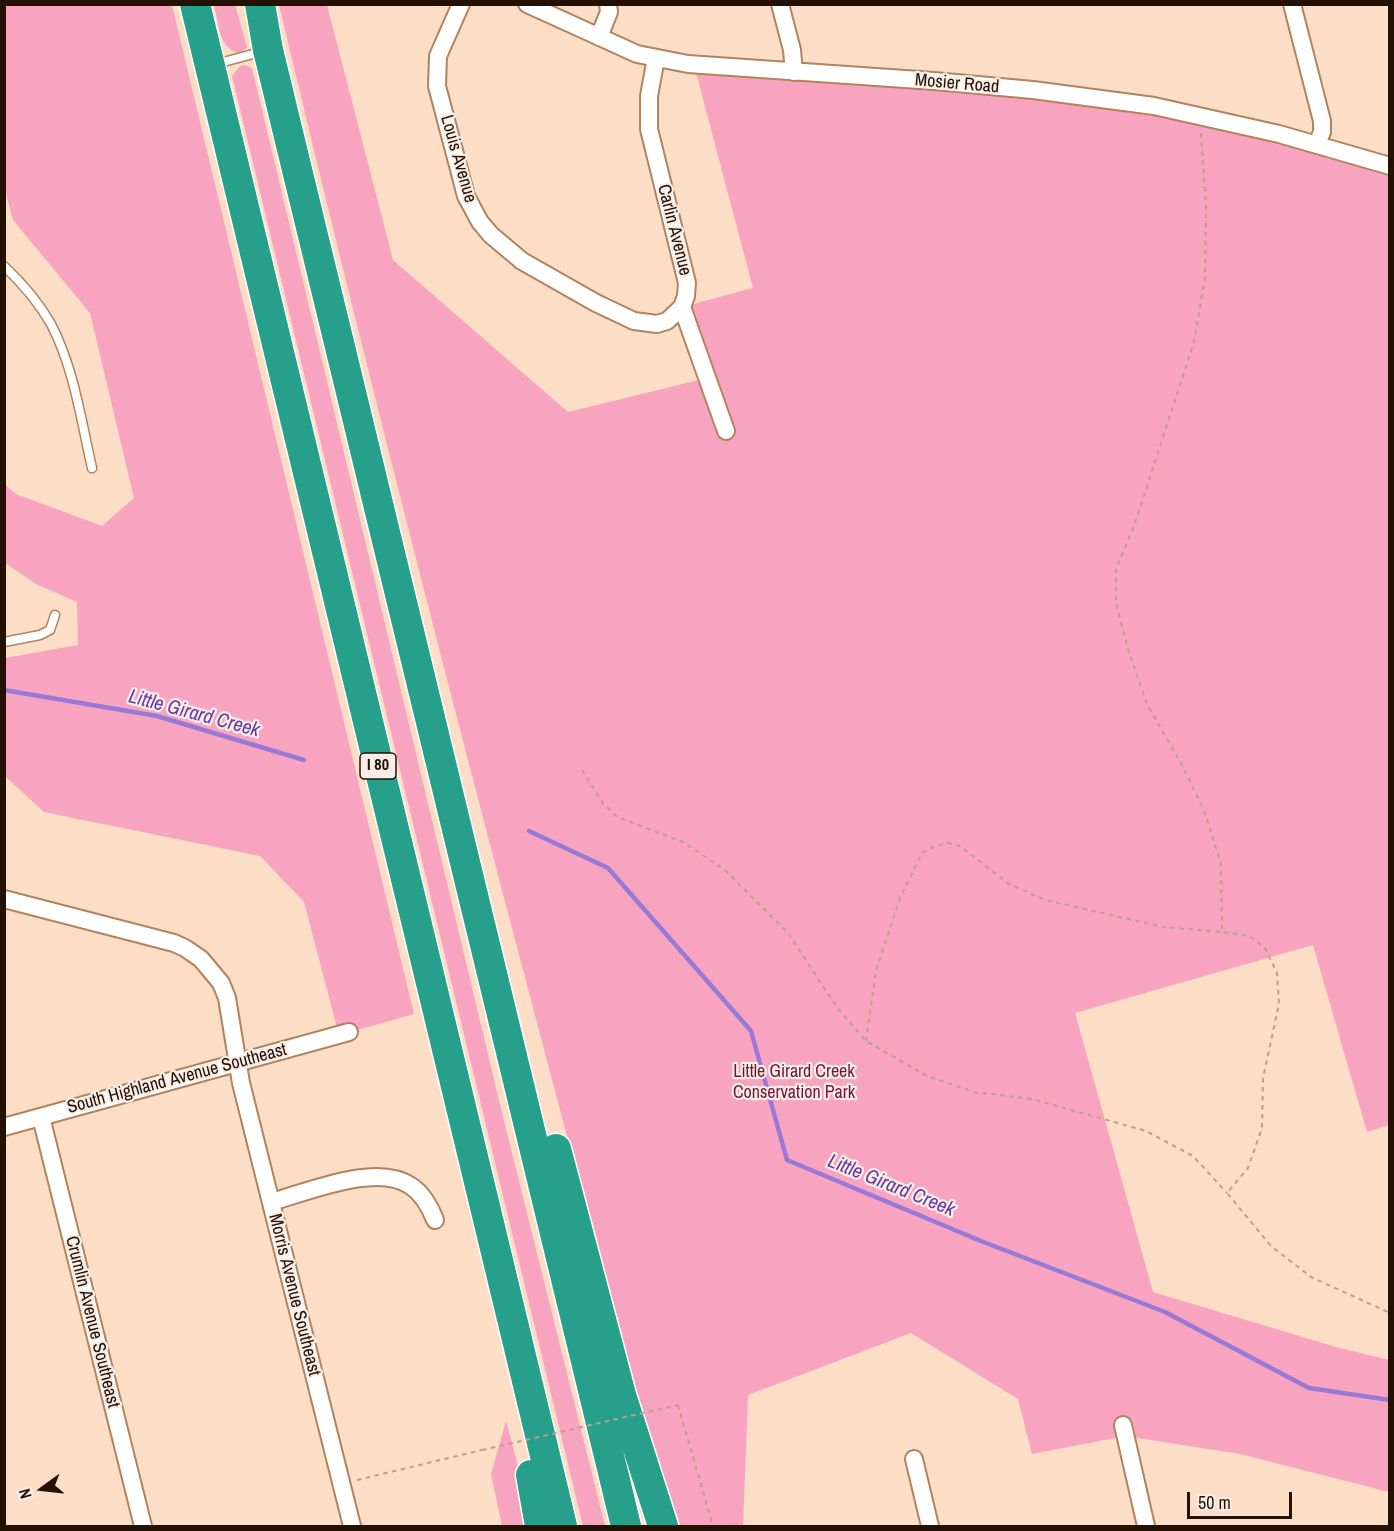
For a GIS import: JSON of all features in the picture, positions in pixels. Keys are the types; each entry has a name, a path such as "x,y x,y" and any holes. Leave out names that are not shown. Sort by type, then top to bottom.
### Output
{"highway":[{"name":"I 80","path":"195,4 562,1527"},
{"path":"260,4 268,50 626,1527"},
{"path":"491,968 523,1026 621,1395 663,1527"},
{"path":"483,1201 487,1281 526,1450 540,1527"}],"street":[{"name":"Louis Avenue","path":"461,4 438,56 437,86 466,196 480,222 491,236 522,261 596,303 634,321 657,324 667,321 682,307"},
{"name":"Mosier Road","path":"527,4 637,54 656,58 688,64 1033,90 1154,106 1317,144 1389,166"},
{"path":"599,37 609,12 608,4"},
{"path":"780,4 792,50 794,72"},
{"path":"1292,4 1322,121 1323,132 1317,144"},
{"name":"Carlin Avenue","path":"656,58 649,96 649,129 687,283 682,307 726,431"},
{"name":"Morris Avenue Southeast","path":"4,899 174,943 201,959 221,983 227,998 241,1083 352,1527"},
{"name":"South Highland Avenue Southeast","path":"4,1127 349,1032"},
{"name":"Crumlin Avenue Southeast","path":"41,1117 143,1527"},
{"path":"271,1202 353,1179 390,1178 414,1187 426,1200 435,1220"},
{"path":"1123,1425 1146,1527"},
{"path":"914,1459 930,1527"}],"lane":[{"path":"209,66 268,50"},
{"path":"4,266 24,285 51,323 68,365 92,468"},
{"path":"4,642 40,635 50,630 55,615"}],"path":[{"path":"1200,115 1206,205 1205,277 1194,342 1134,526 1116,569 1116,603 1128,649 1147,704 1182,765 1204,810 1221,864 1222,932"},
{"path":"582,770 602,802 617,817 683,842 725,870 788,933 838,1009 866,1041 927,1076 974,1092 1032,1099 1146,1131 1192,1156 1227,1193 1271,1246 1311,1277 1389,1314"},
{"path":"866,1041 876,971 897,908 922,854 931,848 947,843 960,846 1009,884 1045,900 1164,927 1250,936 1265,948 1277,973 1279,1004 1263,1078 1262,1128 1248,1168 1227,1193"},
{"path":"341,1483 678,1405 713,1527"}],"green space":[{"path":"5,5 172,5 414,1014 339,1035 304,902 260,856 44,812 5,776 5,658 78,645 77,602 36,584 5,563 4,484 16,494 102,526 134,498 90,313 13,220 5,190"},
{"path":"214,5 235,5 247,47 241,53 233,51 224,41"},
{"name":"Little Girard Creek Conservation Park","path":"279,5 327,5 393,260 568,412 707,378 682,307 753,288 694,65 1154,106 1389,166 1389,1125 1367,1132 1313,945 1075,1013 1153,1292 1336,1347 1389,1360 1389,1492 1240,1454 1125,1436 1032,1454 1018,1399 911,1333 748,1395 743,1526 673,1526 440,651"},
{"path":"245,65 252,68 503,1117 605,1526 583,1526 232,76 240,66"},
{"path":"506,1421 520,1473 530,1526 502,1526 491,1474"}],"waterway":[{"name":"Little Girard Creek","path":"4,690 157,716 304,760"},
{"name":"Little Girard Creek","path":"529,831 608,868 751,1031 787,1160 981,1241 1165,1312 1309,1388 1390,1400"}]}
